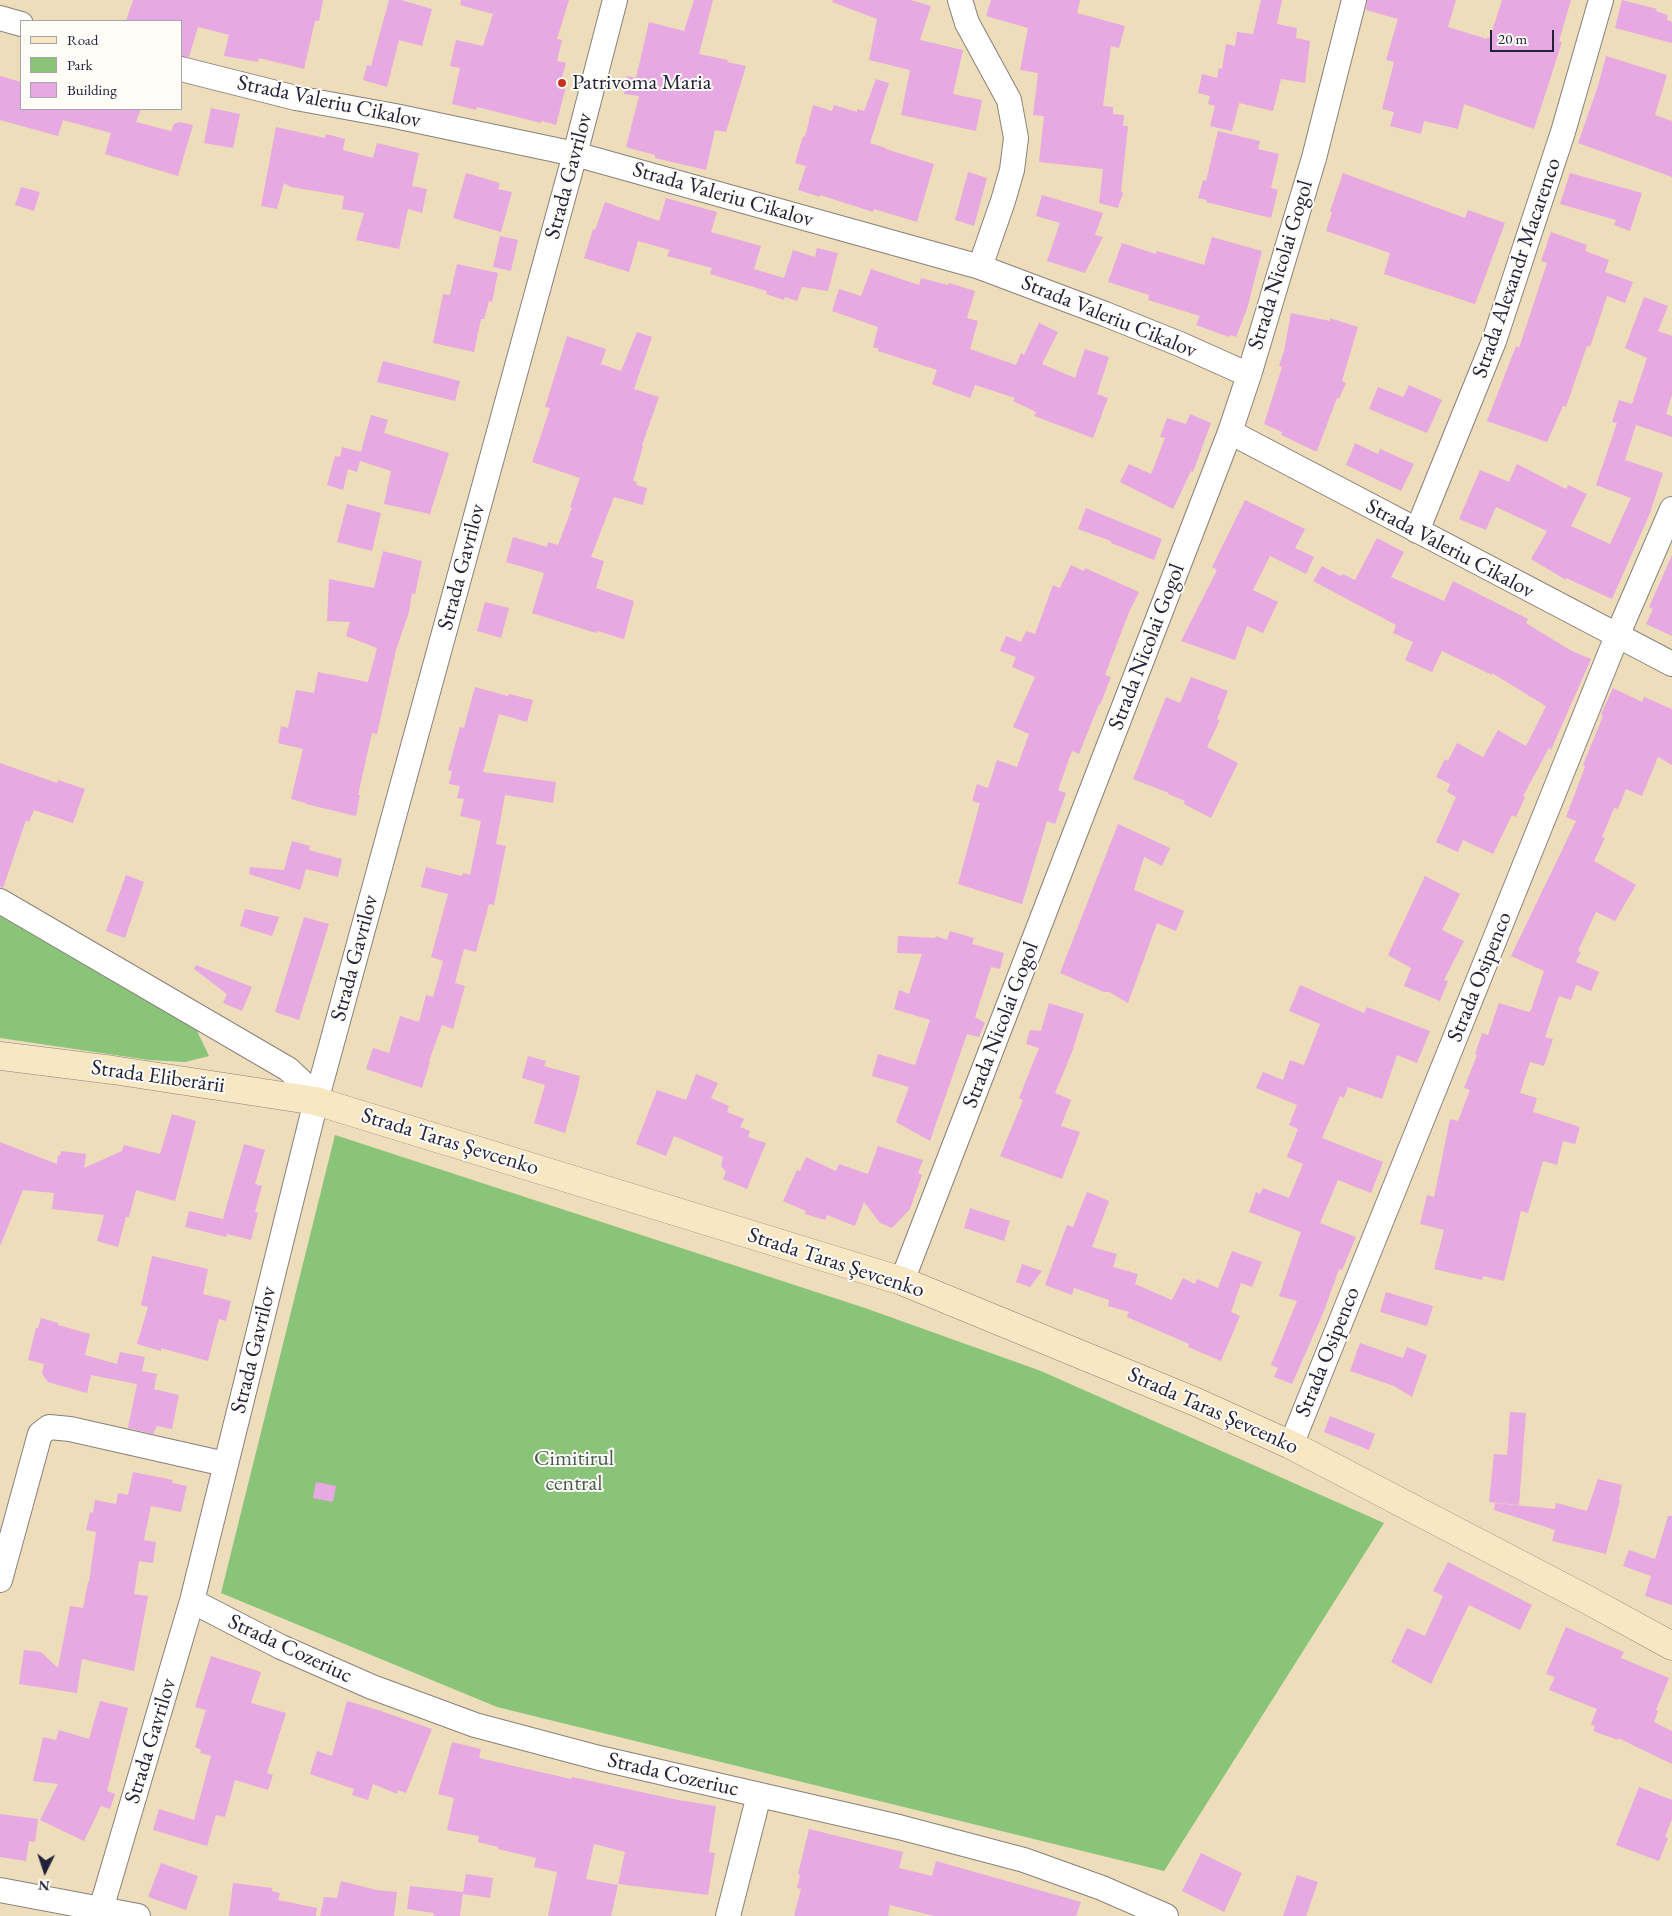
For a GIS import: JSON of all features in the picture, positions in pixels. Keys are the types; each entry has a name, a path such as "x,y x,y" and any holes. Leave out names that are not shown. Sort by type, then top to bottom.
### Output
{"main road":[{"name":"Strada Eliberării","path":"0,1056 113,1070 316,1101"},
{"name":"Strada Taras Șevcenko","path":"316,1101 902,1281 1196,1402 1291,1445 1672,1646"}],"street":[{"name":"Strada Gavrilov","path":"100,1912 192,1601 316,1101 575,154 615,0"},
{"path":"960,0 967,23 1009,100 1016,138 1012,170 980,267"},
{"name":"Strada Nicolai Gogol","path":"902,1281 1230,432 1314,158 1354,0"},
{"name":"Strada Alexandr Macarenco","path":"1417,531 1494,341 1564,132 1601,0"},
{"path":"0,18 20,24"},
{"name":"Strada Valeriu Cikalov","path":"182,69 296,98 395,116 575,154 980,267 1182,344 1249,375"},
{"name":"Strada Valeriu Cikalov","path":"1230,432 1672,664"},
{"name":"Strada Osipenco","path":"1291,1445 1617,636 1672,510"},
{"path":"0,901 288,1070 302,1083 316,1101"},
{"path":"0,1580 40,1434 49,1427 70,1429 225,1464"},
{"name":"Strada Cozeriuc","path":"192,1601 281,1647 372,1687 476,1725 599,1758 899,1827 1024,1860 1102,1888 1166,1916"},
{"path":"728,1916 759,1794"},
{"path":"0,1890 100,1912 138,1916"}],"green space":[{"path":"0,915 199,1031 198,1033 209,1056 185,1062 149,1060 0,1038"},
{"name":"Cimitirul central","path":"335,1135 865,1308 1041,1371 1384,1523 1164,1871 497,1707 221,1593"}],"building":[{"path":"133,0 323,0 319,21 315,21 304,69 259,58 258,62 224,56 229,35 198,27 189,57 182,56 182,20 126,20"},
{"path":"389,0 401,0 432,9 422,46 399,40 387,87 363,80 367,65 371,66"},
{"path":"461,0 569,0 557,39 562,40 557,61 566,63 560,84 566,86 556,125 477,107 476,110 452,104 460,68 450,66 456,40 483,46 493,14 460,5"},
{"path":"694,0 713,0 699,54 746,66 726,132 715,130 706,170 655,158 655,155 626,147 639,96 624,94 627,76 636,78 649,22 684,31"},
{"path":"833,0 911,0 931,6 920,40 963,50 953,94 982,100 976,131 901,115 910,70 869,60 877,19 832,2"},
{"path":"991,0 1080,0 1077,13 1125,26 1119,48 1111,46 1103,106 1113,107 1113,114 1124,115 1123,126 1128,126 1121,192 1123,193 1118,208 1099,203 1103,169 1039,162 1044,116 1033,115 1038,73 1020,70 1028,28 986,16"},
{"path":"1261,0 1282,0 1277,24 1297,28 1296,38 1310,41 1305,83 1281,79 1273,111 1239,103 1232,131 1210,126 1215,106 1208,104 1210,96 1198,93 1202,74 1217,78 1219,68 1222,69 1226,44 1235,46 1237,32 1253,34"},
{"path":"1367,0 1456,0 1448,27 1487,39 1487,37 1490,38 1502,0 1571,0 1559,41 1562,42 1534,129 1464,104 1458,129 1424,121 1421,134 1390,126 1394,112 1382,109 1394,62 1386,60 1398,19 1366,10"},
{"path":"1622,0 1657,9 1656,11 1668,15 1667,20 1672,22 1672,43 1615,28"},
{"path":"1606,56 1667,75 1655,115 1672,121 1672,177 1578,143 1598,86"},
{"path":"0,76 20,82 20,110 141,110 136,122 171,131 174,124 180,122 193,125 178,176 105,154 111,133 63,120 58,136 0,120"},
{"path":"876,79 889,83 870,143 934,164 917,222 874,209 873,212 798,190 806,166 795,163 803,136 805,137 813,105 832,111 834,105 857,112 857,109 864,111"},
{"path":"211,108 240,114 233,148 204,143"},
{"path":"276,127 325,138 326,134 345,139 343,150 373,158 377,143 419,153 412,186 427,189 422,213 408,209 399,249 356,240 364,213 342,209 344,196 291,187 284,183 277,209 261,206"},
{"path":"1218,131 1260,141 1258,149 1279,154 1271,188 1278,190 1271,218 1206,202 1207,200 1198,198 1203,180 1206,181"},
{"path":"968,172 987,178 974,226 955,220"},
{"path":"466,173 500,183 498,189 512,192 501,232 453,218"},
{"path":"1343,173 1465,218 1468,210 1505,223 1475,304 1384,274 1390,253 1326,231 1332,212 1330,211"},
{"path":"1570,173 1642,193 1630,231 1614,225 1616,220 1560,204"},
{"path":"21,187 40,192 34,211 15,205"},
{"path":"1042,195 1103,213 1095,235 1103,237 1085,273 1047,261 1060,223 1036,216"},
{"path":"666,198 717,212 711,232 761,246 754,269 784,278 793,250 815,257 817,248 838,253 828,291 802,287 797,301 785,297 784,300 766,294 767,291 710,274 712,268 667,256 670,250 638,241 629,272 584,258 593,229 595,230 605,202 659,221"},
{"path":"1551,232 1587,245 1585,251 1609,260 1605,272 1633,282 1625,303 1607,296 1590,347 1587,346 1566,407 1563,406 1547,442 1487,421 1516,346 1519,348 1547,263 1541,261"},
{"path":"500,236 518,240 511,271 493,267"},
{"path":"1212,237 1262,251 1247,309 1236,337 1230,335 1229,337 1196,325 1200,316 1148,300 1149,295 1108,282 1122,243 1156,254 1157,251 1204,265"},
{"path":"457,264 498,273 492,302 489,301 484,319 481,319 474,352 433,343 443,294 450,295"},
{"path":"871,269 919,285 921,278 948,285 949,283 975,291 967,318 978,321 970,349 1016,365 1021,353 1024,355 1039,323 1058,332 1042,364 1075,378 1085,349 1109,357 1097,394 1108,398 1093,438 1034,416 1036,412 1013,401 1015,398 975,385 970,398 932,384 937,370 878,351 879,349 873,347 878,327 832,311 839,289 861,296"},
{"path":"1644,297 1668,306 1658,331 1672,336 1672,395 1666,414 1672,416 1672,437 1636,425 1625,460 1663,473 1650,513 1612,599 1566,578 1566,580 1531,559 1547,531 1496,507 1486,530 1459,519 1480,470 1509,482 1517,464 1566,489 1568,485 1587,494 1571,526 1610,544 1631,498 1596,485 1617,423 1612,422 1619,400 1632,404 1647,358 1625,348"},
{"path":"1291,313 1330,321 1330,318 1358,327 1342,381 1346,383 1339,399 1337,398 1317,451 1281,435 1282,432 1264,424 1282,367 1279,366 1284,351"},
{"path":"637,332 652,337 634,389 659,397 642,445 633,481 637,482 636,485 647,488 643,505 614,497 591,557 604,561 596,588 634,601 624,639 597,631 596,633 532,613 544,573 506,562 513,537 547,547 548,542 558,545 572,508 570,507 580,478 532,462 550,408 545,407 567,336 606,349 601,364 621,371"},
{"path":"383,361 460,381 455,401 377,382"},
{"path":"1409,385 1442,400 1427,433 1369,409 1378,387 1403,397"},
{"path":"1190,414 1211,423 1193,472 1191,471 1173,509 1120,482 1129,464 1151,474 1165,438 1160,437 1167,418 1186,424"},
{"path":"371,415 388,420 384,433 449,453 430,514 384,504 391,471 360,461 357,472 348,469 343,490 327,485 335,456 340,457 342,447 361,452"},
{"path":"1355,443 1378,454 1380,449 1414,464 1401,491 1346,465"},
{"path":"1245,500 1305,529 1295,548 1314,557 1306,574 1270,556 1253,590 1278,602 1263,633 1247,626 1235,660 1181,641 1217,570 1212,567"},
{"path":"347,504 381,513 372,551 337,542"},
{"path":"1086,508 1162,539 1154,560 1078,529"},
{"path":"1377,538 1404,552 1391,577 1444,601 1453,581 1528,619 1526,623 1570,650 1591,659 1551,750 1549,748 1523,796 1525,797 1516,817 1512,815 1493,854 1463,840 1458,852 1436,842 1456,797 1447,792 1450,784 1436,777 1445,759 1448,761 1457,743 1483,757 1498,730 1526,746 1546,706 1492,673 1492,675 1442,651 1432,672 1405,660 1413,642 1393,633 1396,625 1313,581 1322,566 1341,576 1343,574 1355,580"},
{"path":"383,551 422,561 415,594 412,593 409,612 396,650 377,734 372,733 358,795 360,795 356,816 291,799 303,749 278,743 281,726 288,728 296,690 314,693 318,672 368,682 377,648 346,636 350,622 327,621 329,579 374,588"},
{"path":"1672,555 1672,636 1646,624 1653,609 1649,607"},
{"path":"1071,565 1084,571 1085,568 1139,592 1129,612 1105,675 1111,677 1100,705 1079,754 1072,751 1058,790 1066,793 1055,824 1047,821 1022,904 958,884 980,803 972,801 977,784 988,788 997,760 1017,767 1029,734 1013,727 1035,677 1012,667 1016,657 1000,651 1006,636 1021,642 1026,631 1035,634 1053,585 1060,588"},
{"path":"485,602 509,608 501,638 477,631"},
{"path":"1191,677 1228,691 1217,719 1220,720 1207,747 1238,763 1211,818 1184,804 1185,801 1169,793 1133,779 1166,697 1180,703"},
{"path":"475,687 508,696 509,694 533,700 527,722 499,714 483,772 556,782 553,803 505,795 496,844 506,846 494,905 489,904 476,952 464,949 455,983 465,986 453,1029 442,1025 422,1088 366,1069 373,1048 389,1053 400,1016 419,1022 426,995 433,997 443,961 431,957 448,894 421,887 426,867 462,876 463,873 470,875 481,821 460,816 464,799 457,798 460,786 449,784 452,771 448,770 460,727 464,728"},
{"path":"1613,688 1642,702 1644,697 1672,709 1672,765 1658,757 1642,796 1626,789 1618,809 1614,808 1602,837 1605,838 1594,861 1636,885 1615,921 1596,912 1578,951 1581,952 1576,962 1599,972 1591,991 1576,985 1571,1000 1559,996 1545,1037 1553,1039 1544,1066 1530,1062 1520,1093 1537,1098 1533,1112 1580,1127 1575,1144 1563,1141 1557,1165 1543,1161 1528,1213 1521,1211 1504,1281 1483,1276 1482,1280 1434,1269 1444,1230 1420,1224 1427,1195 1434,1197 1450,1119 1458,1121 1470,1090 1464,1088 1477,1055 1475,1054 1482,1033 1488,1035 1499,1003 1529,1012 1531,1010 1544,971 1511,956 1576,821 1566,817 1585,767 1583,765 1603,716 1601,714"},
{"path":"0,763 57,783 58,780 85,789 73,823 34,810 29,822 26,820 3,888 0,887"},
{"path":"1118,824 1170,848 1162,866 1144,857 1134,890 1184,911 1176,931 1157,923 1128,1003 1109,992 1104,992 1060,973"},
{"path":"292,841 310,846 309,850 342,859 338,877 306,869 300,890 249,874 250,867 284,870"},
{"path":"126,875 144,882 125,938 106,931"},
{"path":"1425,876 1460,894 1442,930 1464,941 1444,980 1448,981 1440,1001 1404,986 1411,968 1388,955"},
{"path":"245,909 279,917 272,936 240,926"},
{"path":"304,917 329,924 299,1020 275,1012"},
{"path":"950,931 974,938 972,944 1004,953 1000,969 991,967 975,1017 985,1023 979,1037 967,1034 930,1141 896,1122 909,1087 872,1076 878,1054 915,1065 930,1020 894,1009 899,990 909,994 922,954 897,953 898,936 935,938 936,936 947,940"},
{"path":"196,965 252,987 242,1011 223,1003 227,994 194,969"},
{"path":"1300,985 1364,1013 1367,1007 1430,1031 1417,1063 1397,1055 1382,1099 1348,1087 1344,1098 1340,1096 1322,1138 1383,1162 1371,1193 1338,1180 1320,1223 1356,1237 1342,1270 1339,1269 1324,1311 1292,1384 1274,1377 1278,1368 1271,1365 1297,1301 1279,1296 1301,1232 1249,1212 1256,1192 1260,1194 1263,1188 1289,1198 1303,1164 1287,1157 1298,1129 1289,1125 1297,1105 1256,1088 1263,1072 1283,1080 1290,1060 1304,1065 1320,1024 1289,1011"},
{"path":"1049,1003 1084,1014 1072,1052 1055,1093 1071,1100 1061,1126 1080,1132 1062,1179 1000,1156 1023,1100 1019,1098 1039,1048 1026,1044 1030,1030 1041,1031"},
{"path":"528,1056 546,1061 544,1066 580,1076 565,1133 534,1123 545,1085 522,1078"},
{"path":"696,1074 718,1083 711,1098 729,1106 727,1112 744,1119 740,1127 750,1131 748,1137 766,1143 747,1189 723,1179 726,1172 721,1166 723,1157 674,1136 666,1156 636,1144 657,1090 686,1100"},
{"path":"172,1114 196,1121 175,1201 136,1190 118,1247 97,1241 104,1215 52,1209 54,1193 23,1190 0,1246 0,1142 57,1164 58,1155 60,1156 61,1151 86,1154 84,1168 122,1151 124,1145 160,1154"},
{"path":"244,1144 265,1150 255,1184 262,1186 255,1212 258,1213 251,1240 227,1234 226,1237 185,1227 189,1211 223,1219"},
{"path":"878,1146 923,1160 918,1173 922,1175 910,1209 892,1228 880,1223 864,1202 855,1226 827,1215 825,1220 805,1214 806,1211 783,1201 797,1170 800,1171 806,1157 836,1171 839,1164 868,1174"},
{"path":"1087,1192 1109,1201 1092,1247 1117,1254 1113,1267 1138,1274 1135,1284 1172,1300 1183,1278 1195,1284 1197,1279 1218,1288 1232,1251 1262,1262 1252,1287 1241,1283 1231,1312 1240,1316 1221,1361 1188,1347 1189,1344 1127,1317 1129,1312 1108,1306 1109,1300 1074,1288 1072,1295 1045,1285 1067,1225 1073,1227"},
{"path":"970,1208 1010,1221 1004,1241 964,1228"},
{"path":"152,1256 208,1269 203,1294 231,1301 226,1321 219,1319 208,1361 161,1348 161,1351 137,1344 148,1307 141,1305"},
{"path":"1022,1264 1042,1271 1030,1287 1016,1282"},
{"path":"1386,1292 1433,1306 1427,1326 1380,1312"},
{"path":"41,1318 90,1334 85,1355 117,1364 120,1352 145,1357 142,1371 157,1374 154,1389 179,1395 172,1429 157,1426 153,1434 128,1428 137,1384 91,1375 87,1393 48,1382 42,1374 44,1364 28,1360 36,1328 38,1328"},
{"path":"1360,1343 1403,1358 1407,1347 1427,1355 1412,1397 1394,1386 1350,1371"},
{"path":"1510,1412 1526,1413 1519,1505 1489,1502 1494,1454 1507,1455"},
{"path":"1330,1416 1375,1434 1369,1450 1324,1432"},
{"path":"133,1472 173,1480 172,1483 187,1486 181,1512 151,1506 144,1540 156,1542 153,1563 139,1561 134,1594 148,1596 134,1671 82,1659 77,1693 19,1684 24,1650 41,1652 58,1668 70,1606 83,1608 89,1582 96,1532 86,1530 90,1512 93,1513 95,1500 116,1504 118,1493 128,1495"},
{"path":"1598,1479 1622,1485 1606,1554 1552,1541 1555,1530 1494,1510 1495,1503 1555,1509 1556,1503 1587,1511"},
{"path":"316,1482 336,1486 333,1502 313,1498"},
{"path":"1668,1516 1672,1516 1672,1605 1645,1596 1651,1576 1623,1566 1629,1550 1655,1559"},
{"path":"1448,1562 1532,1605 1520,1630 1469,1605 1431,1684 1391,1662 1407,1628 1425,1636 1443,1596 1433,1591"},
{"path":"1566,1627 1624,1652 1621,1658 1669,1678 1656,1710 1658,1711 1654,1722 1672,1731 1672,1764 1618,1738 1618,1740 1593,1731 1595,1726 1591,1724 1597,1709 1549,1690 1555,1677 1546,1674"},
{"path":"211,1656 261,1672 251,1703 286,1713 267,1773 273,1775 268,1790 235,1780 225,1817 216,1815 207,1846 153,1830 159,1809 194,1820 211,1756 200,1753 201,1750 195,1747 206,1710 195,1707"},
{"path":"100,1701 128,1708 107,1791 115,1794 110,1809 101,1806 84,1841 40,1820 58,1784 33,1781 43,1737 56,1740 59,1730 89,1739"},
{"path":"347,1701 432,1729 406,1793 398,1790 397,1794 373,1784 368,1800 352,1795 354,1789 310,1774 317,1751 332,1756"},
{"path":"452,1742 481,1749 479,1758 571,1779 572,1777 678,1800 716,1806 709,1852 715,1853 708,1895 618,1884 625,1852 594,1844 586,1879 618,1885 611,1916 548,1916 557,1872 534,1867 536,1858 478,1842 479,1836 447,1830 454,1798 438,1794"},
{"path":"1639,1787 1672,1800 1672,1819 1665,1837 1668,1838 1659,1861 1616,1845"},
{"path":"0,1814 38,1819 35,1842 29,1841 26,1861 0,1857"},
{"path":"809,1829 903,1852 899,1868 932,1876 936,1861 1081,1902 1076,1916 934,1916 890,1905 888,1916 794,1916 801,1889 797,1888 800,1875 798,1874"},
{"path":"1201,1853 1242,1873 1224,1912 1182,1891"},
{"path":"161,1863 198,1876 186,1910 148,1897"},
{"path":"466,1874 493,1878 490,1898 463,1894"},
{"path":"1297,1875 1318,1882 1306,1916 1283,1916"},
{"path":"341,1881 376,1890 397,1892 394,1916 320,1916 324,1897 337,1898"},
{"path":"233,1883 272,1888 272,1891 280,1893 278,1900 317,1908 316,1916 229,1916"},
{"path":"410,1886 463,1892 460,1916 433,1916 434,1913 407,1909"}],"place":[{"name":"Patrivoma Maria","path":"562,83"}]}
